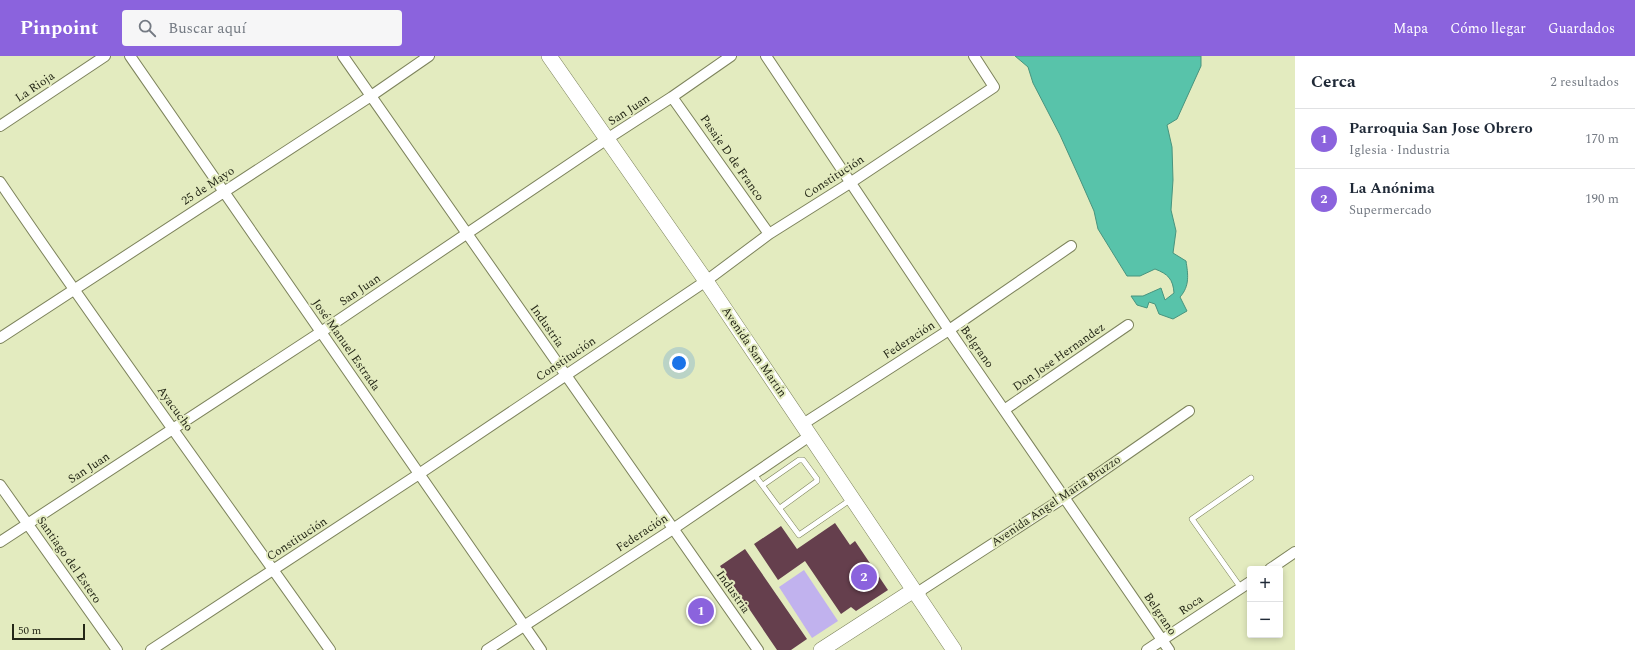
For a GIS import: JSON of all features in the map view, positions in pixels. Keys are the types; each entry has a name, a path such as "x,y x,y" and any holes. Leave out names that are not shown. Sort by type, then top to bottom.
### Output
{"street":[{"name":"La Rioja","path":"0,126 105,56"},
{"name":"José Manuel Estrada","path":"130,56 541,650"},
{"name":"Industria","path":"343,56 758,650"},
{"name":"25 de Mayo","path":"0,338 371,96 429,56"},
{"name":"Avenida San Martín","path":"550,56 918,591 954,650"},
{"name":"San Juan","path":"0,542 321,332 731,56"},
{"name":"Belgrano","path":"766,56 949,330 1169,650"},
{"name":"Constitución","path":"151,650 419,474 706,281 769,234 850,183 994,87 974,56"},
{"name":"Pasaje D de Franco","path":"672,97 769,234"},
{"name":"Ayacucho","path":"0,182 73,289 330,650"},
{"name":"Federación","path":"487,650 673,529 754,474 807,429 1071,246"},
{"name":"Don Jose Hernandez","path":"1004,410 1128,325"},
{"name":"Avenida Angel Maria Bruzzo","path":"820,650 918,591 1065,497 1189,412"},
{"name":"Santiago del Estero","path":"0,485 117,650"},
{"path":"1274,566 1295,552"},
{"name":"Roca","path":"1147,650 1246,585"},
{"name":"Avenida Angel Maria Bruzzo","path":"833,650 918,591"}],"lane":[{"path":"763,485 798,460 803,460 817,481 780,508"},
{"path":"754,474 799,535 853,498"},
{"path":"1246,585 1192,519 1251,478"}],"shaded area":[{"path":"804,570 838,621 812,638 779,587"}],"water":[{"path":"1015,56 1201,56 1201,66 1177,119 1167,125 1172,147 1173,180 1171,210 1176,231 1173,253 1186,261 1188,275 1187,284 1180,297 1187,311 1173,319 1159,314 1155,304 1149,302 1147,308 1137,305 1131,296 1143,296 1161,288 1165,300 1174,293 1171,281 1166,275 1155,269 1140,276 1127,276 1098,229 1094,211 1060,135 1033,83 1028,67"}],"building":[{"path":"835,523 850,545 855,541 888,590 856,611 851,607 841,614 805,561 778,580 754,544 781,526 797,549"},
{"path":"745,549 807,639 791,650 777,650 720,566"}],"place":[{"name":"La Anónima","path":"864,577"},
{"name":"Parroquia San Jose Obrero","path":"701,611"}]}
